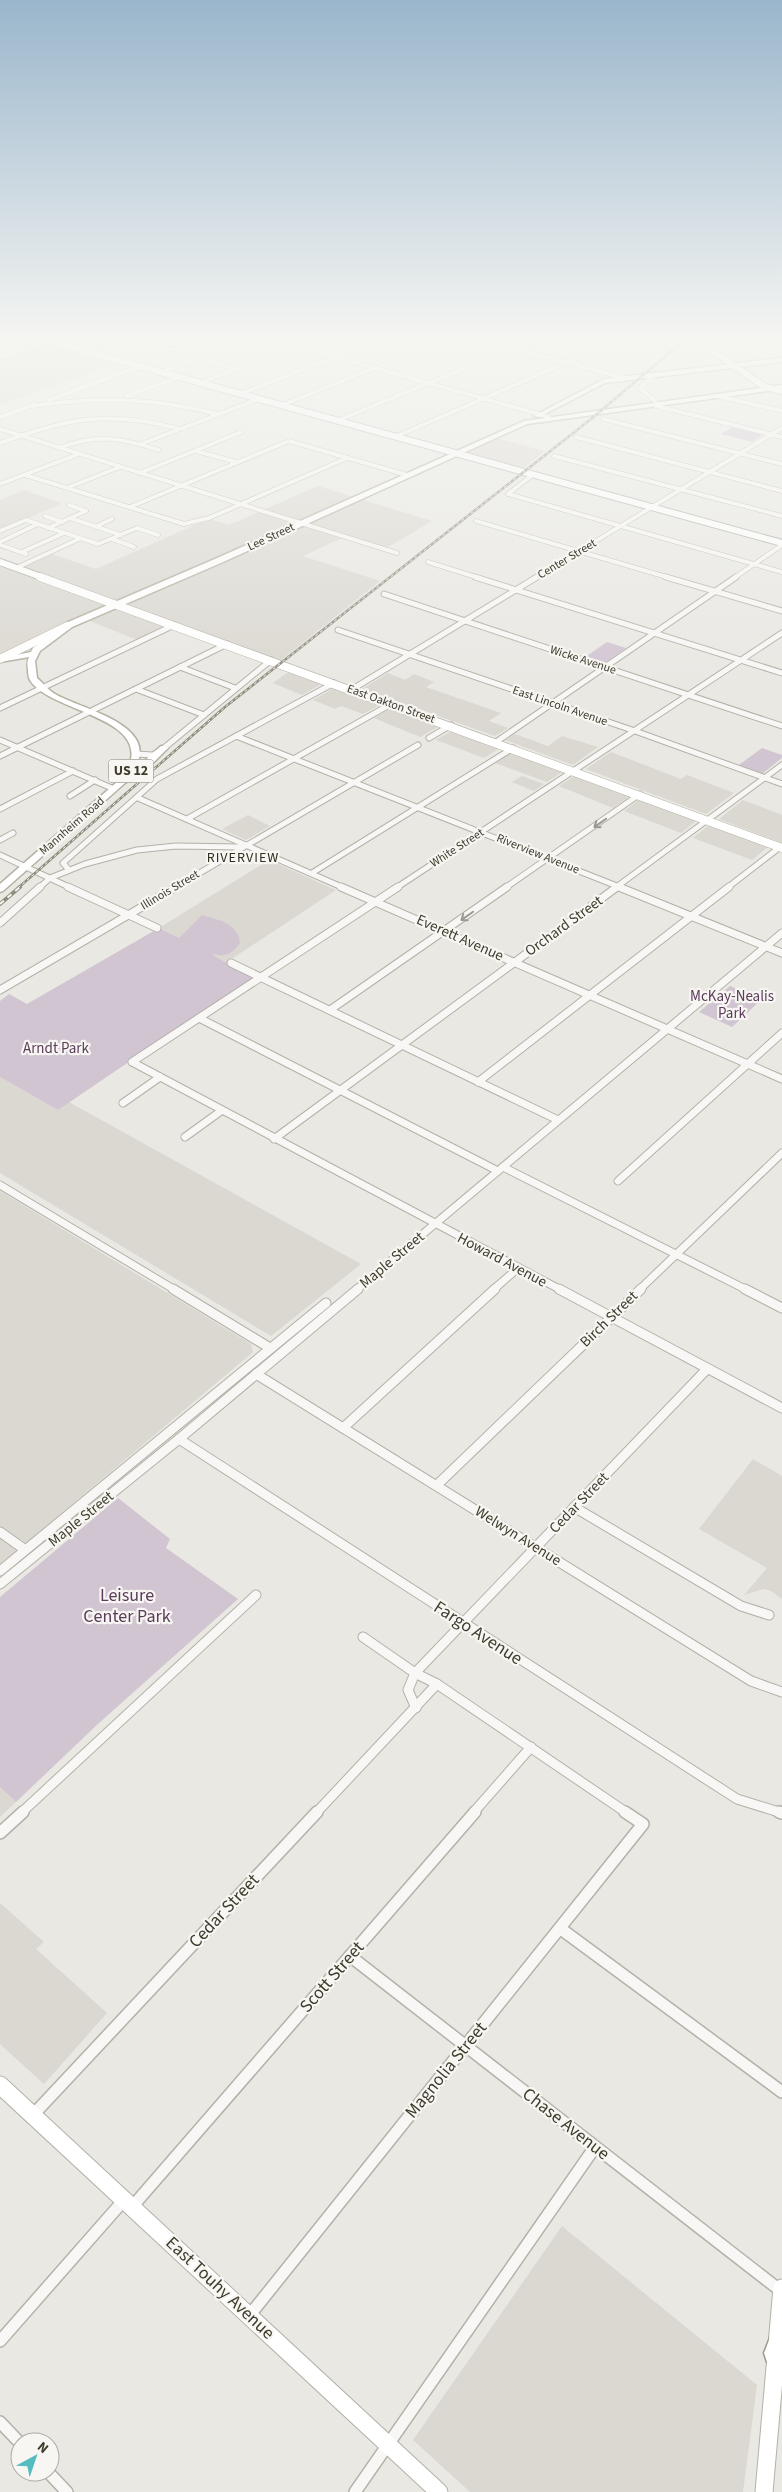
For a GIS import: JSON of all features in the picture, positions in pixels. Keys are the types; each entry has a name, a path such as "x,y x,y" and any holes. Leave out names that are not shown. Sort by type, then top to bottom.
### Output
{"main road":[{"name":"Lee Street","path":"46,641 120,605 450,455"},
{"name":"Lee Street","path":"68,626 120,605"},
{"path":"41,688 33,679 31,662 34,654 46,641 68,626"},
{"path":"1,658 34,654"},
{"name":"US 12","path":"41,688 59,700 90,712 122,728 134,743 135,754"},
{"path":"117,786 143,768 164,748"},
{"name":"Mannheim Road","path":"0,889 117,786 132,769 135,754"}],"street":[{"path":"0,484 76,455"},
{"path":"83,455 397,553"},
{"path":"140,473 185,455"},
{"path":"212,455 236,462"},
{"path":"130,507 253,455"},
{"path":"338,455 407,475"},
{"path":"467,455 531,476 782,544"},
{"path":"646,455 782,490"},
{"name":"Center Street","path":"351,690 736,455"},
{"path":"749,455 782,464"},
{"path":"554,456 782,516"},
{"path":"25,474 180,523 209,518 347,458"},
{"path":"69,487 120,467"},
{"path":"531,476 508,494 782,572"},
{"path":"48,528 86,511 69,505"},
{"path":"45,516 62,522"},
{"path":"70,518 121,535"},
{"path":"96,526 112,519"},
{"path":"0,531 26,520 98,544 137,528 158,535"},
{"path":"476,521 782,611"},
{"path":"0,543 38,524"},
{"path":"22,552 64,533"},
{"path":"16,568 79,539"},
{"path":"112,539 134,546"},
{"path":"0,543 37,558"},
{"path":"496,742 782,544"},
{"name":"East Oakton Street","path":"0,562 575,770 781,847"},
{"path":"428,562 782,673"},
{"name":"Wicke Avenue","path":"384,594 782,726"},
{"path":"0,708 174,625"},
{"name":"Lee Street","path":"1,658 68,626"},
{"name":"East Lincoln Avenue","path":"338,630 635,731 782,784"},
{"name":"White Street","path":"132,1062 782,633"},
{"path":"0,756 227,644"},
{"path":"135,754 150,755 164,748 271,660"},
{"path":"180,667 235,688"},
{"path":"69,870 63,865 64,863 157,779 334,683"},
{"path":"136,689 204,715"},
{"path":"187,819 391,704"},
{"path":"429,738 450,725"},
{"name":"Riverview Avenue","path":"236,736 482,832 782,953"},
{"path":"0,740 95,780 117,786"},
{"name":"Illinois Street","path":"0,990 418,745"},
{"path":"312,873 513,748"},
{"name":"Orchard Street","path":"274,1139 782,765"},
{"path":"0,809 73,771"},
{"path":"70,796 95,780"},
{"path":"330,1010 640,794"},
{"name":"Everett Avenue","path":"138,798 782,1080"},
{"path":"0,840 13,833"},
{"path":"0,923 50,878 104,858 136,850 176,846 234,848 247,845"},
{"path":"478,1082 781,847"},
{"path":"0,855 157,928"},
{"path":"0,862 8,858"},
{"name":"Maple Street","path":"0,1584 179,1439 782,933"},
{"path":"231,963 558,1120"},
{"path":"199,1018 340,1090 782,1308"},
{"path":"618,1181 782,1033"},
{"name":"Howard Avenue","path":"132,1062 782,1408"},
{"path":"123,1103 160,1077"},
{"path":"185,1137 221,1110"},
{"name":"Birch Street","path":"437,1485 782,1153"},
{"path":"0,1185 270,1348"},
{"path":"343,1428 518,1268"},
{"name":"Maple Street","path":"0,1571 24,1549 326,1303"},
{"name":"Cedar Street","path":"416,1708 408,1695 407,1686 415,1673 707,1369"},
{"name":"Welwyn Avenue","path":"256,1374 751,1681 770,1690 782,1692"},
{"name":"Fargo Avenue","path":"179,1439 737,1799 782,1813"},
{"path":"574,1507 741,1606 769,1615"},
{"path":"0,1532 24,1549"},
{"path":"0,1833 256,1595"},
{"path":"363,1637 415,1673 437,1684 531,1747"},
{"name":"Cedar Street","path":"33,2115 437,1684"},
{"name":"Magnolia Street","path":"249,2316 465,2045 561,1929 643,1824 531,1747"},
{"name":"Scott Street","path":"0,2341 128,2203 350,1956 531,1747"},
{"path":"561,1929 782,2092"},
{"name":"Chase Avenue","path":"350,1956 782,2290"},
{"name":"East Touhy Avenue","path":"0,2085 439,2492"},
{"path":"355,2492 595,2146"},
{"path":"764,2492 779,2346 782,2290"},
{"path":"0,2422 10,2432"},
{"path":"58,2482 67,2492"}],"shaded area":[{"path":"473,455 540,455 521,470"},
{"path":"318,486 432,521 383,550 342,538 303,556 380,581 280,661 178,623 140,641 82,618 0,657 0,557 18,564 46,552 96,569 199,523 213,520 229,525"},
{"path":"24,490 62,503 0,531 0,500"},
{"path":"290,671 323,683 302,695 273,683"},
{"path":"388,673 405,680 414,674 434,682 426,687 501,713 489,721 508,728 495,736 362,689"},
{"path":"336,687 380,705 363,714 341,706 335,709 313,700"},
{"path":"392,708 440,726 420,737 374,718"},
{"path":"453,730 500,748 484,758 436,740"},
{"path":"515,734 548,746 562,736 598,747 573,765 505,740"},
{"path":"512,752 564,771 547,782 495,763"},
{"path":"611,752 681,779 687,775 734,793 706,814 586,769"},
{"path":"576,775 630,796 613,808 559,786"},
{"path":"522,776 544,784 534,791 512,782"},
{"path":"640,799 696,821 681,833 624,811"},
{"path":"743,800 782,815 782,843 719,819"},
{"path":"248,815 270,826 246,840 222,829"},
{"path":"709,825 768,847 752,860 693,838"},
{"path":"269,860 336,890 227,962 159,928"},
{"path":"0,1077 58,1110 69,1102 361,1264 271,1336 0,1173"},
{"path":"0,1191 251,1344 253,1352 0,1565"},
{"path":"753,1459 782,1476 782,1599 771,1591 763,1589 744,1595 767,1568 699,1529"},
{"path":"0,1787 16,1802 0,1817"},
{"path":"0,1903 44,1942 36,1949 107,2013 44,2084 0,2044"},
{"path":"562,2226 757,2385 743,2492 470,2492 413,2440"}],"green space":[{"path":"607,642 626,648 603,664 584,658"},
{"path":"762,748 782,755 782,758 762,774 739,765"},
{"name":"Arndt Park","path":"202,915 227,923 236,931 240,943 231,953 225,955 211,954 254,977 58,1110 0,1077 0,1001 9,994 27,1004 159,928 179,938"},
{"name":"McKay-Nealis Park","path":"730,986 762,999 732,1027 699,1012"},
{"name":"Leisure Center Park","path":"118,1498 170,1539 166,1548 238,1599 99,1723 16,1802 0,1787 0,1597"}],"railway":[{"path":"18,888 225,707 545,455"},
{"path":"0,904 20,887"}],"district":[{"name":"RIVERVIEW","path":"243,858"}]}
